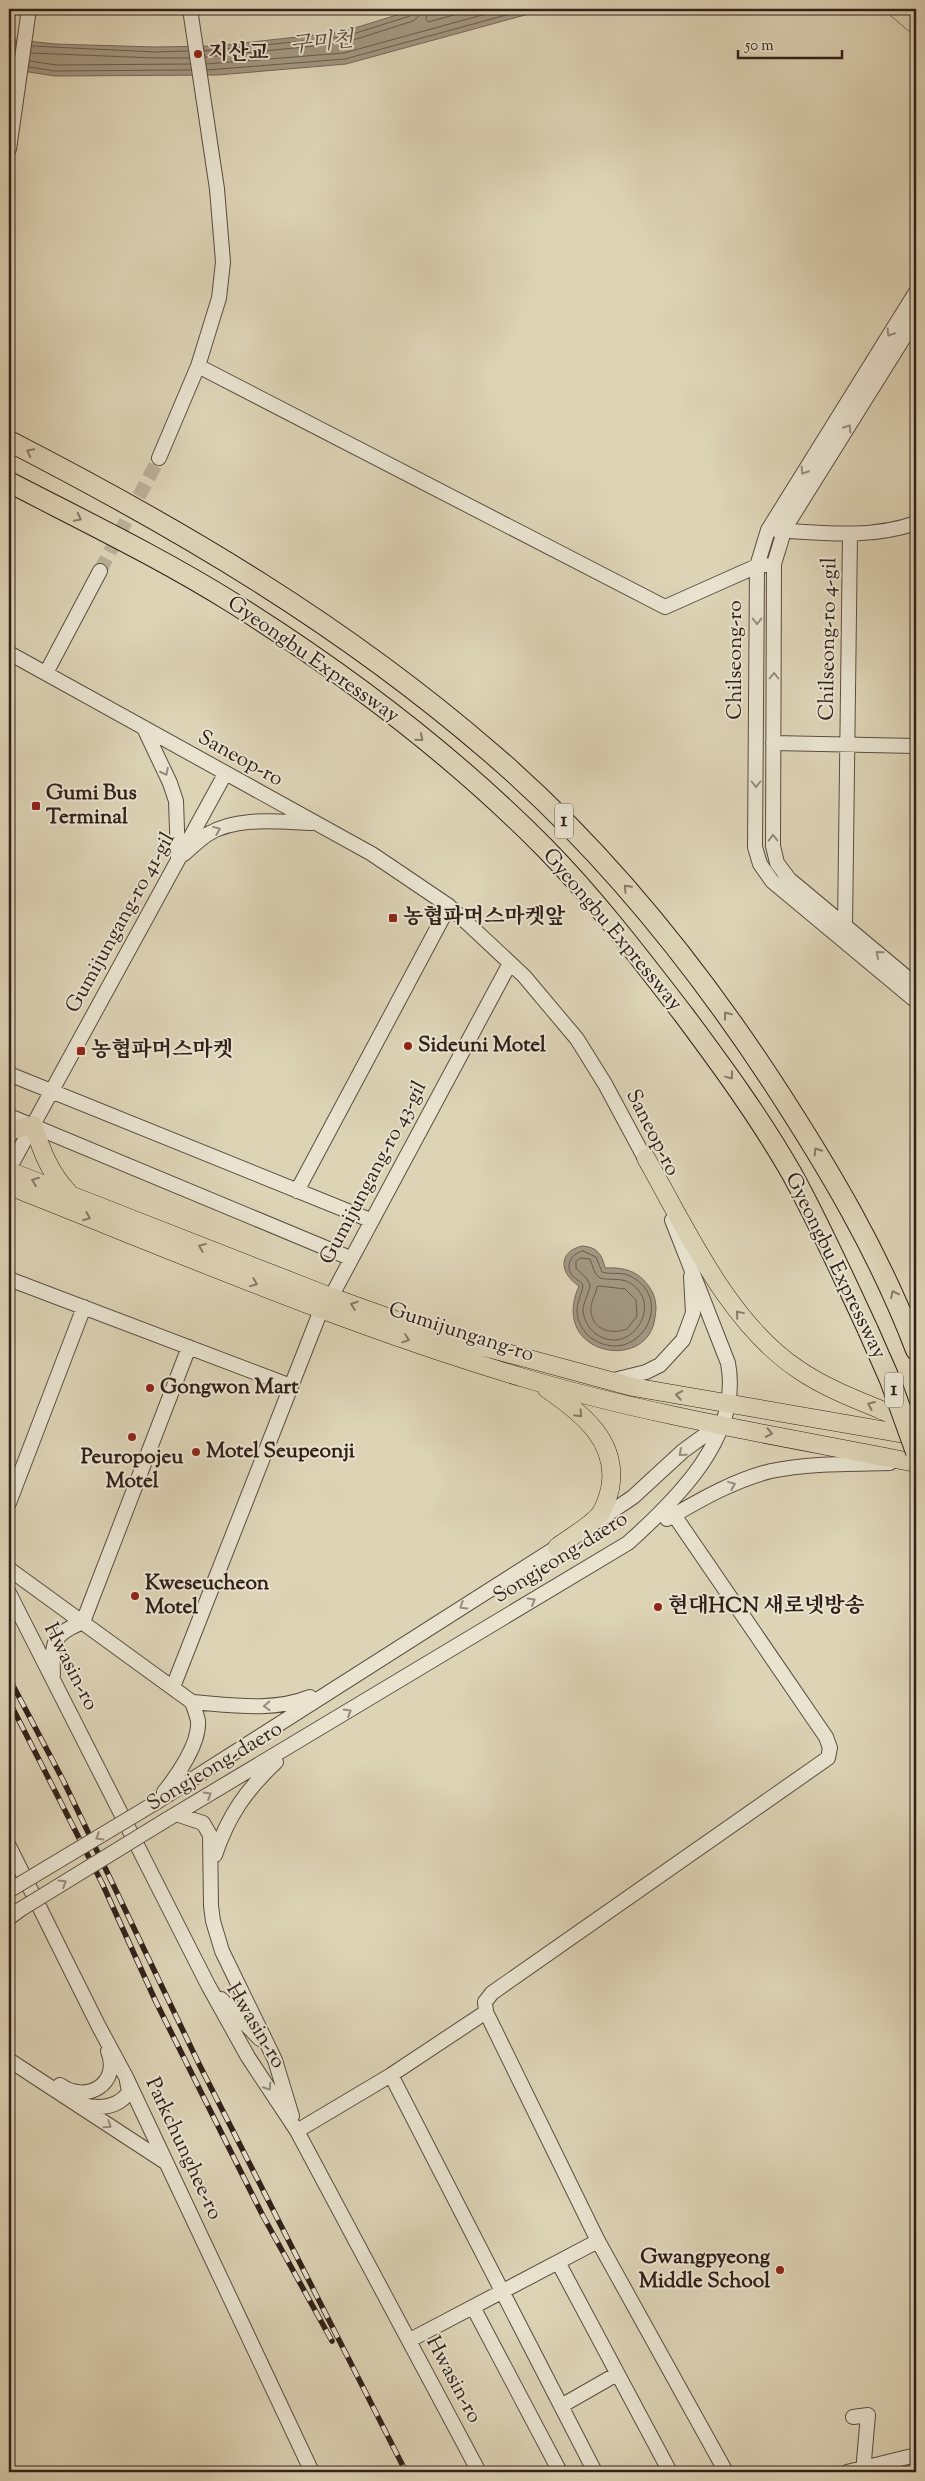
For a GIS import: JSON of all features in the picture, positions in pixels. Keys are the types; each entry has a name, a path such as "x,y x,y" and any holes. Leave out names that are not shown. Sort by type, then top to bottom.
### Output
{"highway":[{"name":"Gyeongbu Expressway","path":"9,441 178,532 252,576 340,635 424,697 493,754 560,817 631,893 689,964 739,1032 826,1163 895,1295 914,1344"},
{"name":"Gyeongbu Expressway","path":"9,482 153,557 232,602 312,655 395,717 476,785 544,848 602,912 737,1085 792,1174 868,1330 890,1380 914,1459"}],"main road":[{"path":"896,9 916,25"},
{"path":"9,1131 33,1125 45,1161 56,1179 71,1195"},
{"path":"646,1158 729,1302 748,1324 799,1370 843,1393 916,1424"},
{"name":"Gumijungang-ro","path":"9,1170 326,1303 610,1381 916,1436"},
{"name":"Gumijungang-ro","path":"9,1186 524,1378 609,1400 721,1424 914,1459"},
{"path":"524,1378 546,1388 577,1410 604,1444 612,1462 608,1498 600,1515 557,1547"}],"street":[{"path":"9,149 29,9"},
{"path":"159,458 198,366 219,298 223,262 213,164 190,9"},
{"name":"Chilseong-ro","path":"916,292 768,530 757,566 755,847 760,864 772,881 916,1002"},
{"name":"Chilseong-ro","path":"916,318 784,531 774,564 773,743 773,846 777,862 789,880 916,985"},
{"path":"198,366 665,607 757,566 774,564"},
{"path":"768,530 850,534 878,532 916,523"},
{"name":"Chilseong-ro 4-gil","path":"848,744 850,534"},
{"path":"46,673 100,571"},
{"path":"9,646 33,666"},
{"name":"Saneop-ro","path":"9,653 372,854 449,906 510,963 550,1005 577,1039 605,1084 646,1158 690,1260 728,1363 731,1380 721,1424"},
{"path":"9,658 33,666"},
{"path":"144,728 170,783 176,801 178,859"},
{"name":"Chilseong-ro 4-gil","path":"773,743 916,746"},
{"path":"845,926 848,744"},
{"name":"Gumijungang-ro 41-gil","path":"9,1170 225,774"},
{"path":"178,859 208,834 227,826 254,822 315,823"},
{"path":"296,1191 449,906"},
{"name":"Gumijungang-ro 43-gil","path":"173,1687 291,1386 326,1303 510,963"},
{"path":"9,1074 370,1220"},
{"path":"9,1116 350,1258"},
{"path":"610,1381 646,1372 660,1364 683,1340 693,1313 690,1260"},
{"path":"9,1279 291,1386"},
{"path":"9,1503 84,1307"},
{"path":"53,1678 52,1645 60,1633 83,1622 189,1347"},
{"name":"Songjeong-daero","path":"9,1918 171,1816 628,1543 656,1518 692,1477 705,1458 721,1424"},
{"name":"Songjeong-daero","path":"9,1890 156,1803 331,1689 557,1547 633,1497 683,1451 721,1424"},
{"path":"628,1543 710,1495 772,1471 914,1459"},
{"path":"674,1515 826,1737 830,1748 828,1758 492,1993 485,2002 486,2012 598,2241 726,2472"},
{"path":"9,1569 192,1702 256,1706 278,1705 301,1701 331,1689"},
{"name":"Hwasin-ro","path":"9,1593 208,1985 248,2057 297,2131 479,2472"},
{"path":"156,1803 175,1779 195,1738 198,1722 192,1702"},
{"path":"212,1866 230,1816 259,1777 295,1743"},
{"path":"171,1816 203,1823 210,1835 213,1920 222,1952 275,2060 297,2131 391,2075 486,2012"},
{"name":"Parkchunghee-ro","path":"9,1846 126,2077 312,2472"},
{"path":"234,1975 248,2057"},
{"path":"208,1985 255,2033 275,2060"},
{"path":"73,2098 94,2090 102,2085 108,2077 111,2068 110,2054 98,2025"},
{"path":"9,2049 73,2098 167,2163"},
{"path":"9,2060 73,2098 98,2107 117,2103 129,2092 126,2077"},
{"path":"391,2075 595,2472"},
{"path":"410,2340 598,2241"},
{"path":"558,2262 670,2472"},
{"path":"473,2307 560,2472"},
{"path":"561,2406 617,2374"},
{"path":"853,2417 868,2415 863,2470"},
{"path":"847,2472 863,2470 916,2455"}],"water":[{"name":"구미천","path":"416,9 547,9 346,64 218,75 55,76 9,69 9,39 55,44 155,47 216,46 342,32"},
{"path":"582,1246 592,1248 598,1252 605,1268 618,1268 630,1271 646,1282 652,1291 656,1302 655,1317 649,1335 636,1346 620,1350 603,1349 588,1341 577,1328 573,1309 579,1286 568,1276 564,1264 568,1253"}],"tunnel":[{"path":"100,571 159,458"}],"railway":[{"path":"9,1678 64,1782 199,2064 406,2472"},
{"path":"9,1701 102,1883 156,2002 263,2216 332,2341"}],"place":[{"name":"지산교","path":"198,54"},
{"name":"Gumi Bus Terminal","path":"36,806"},
{"name":"농협파머스마켓앞","path":"393,918"},
{"name":"Sideuni Motel","path":"408,1046"},
{"name":"농협파머스마켓","path":"81,1051"},
{"name":"Gongwon Mart","path":"150,1388"},
{"name":"Peuropojeu Motel","path":"132,1437"},
{"name":"Motel Seupeonji","path":"196,1452"},
{"name":"Kweseucheon Motel","path":"135,1596"},
{"name":"현대HCN 새로넷방송","path":"658,1607"},
{"name":"Gwangpyeong Middle School","path":"780,2270"}]}
